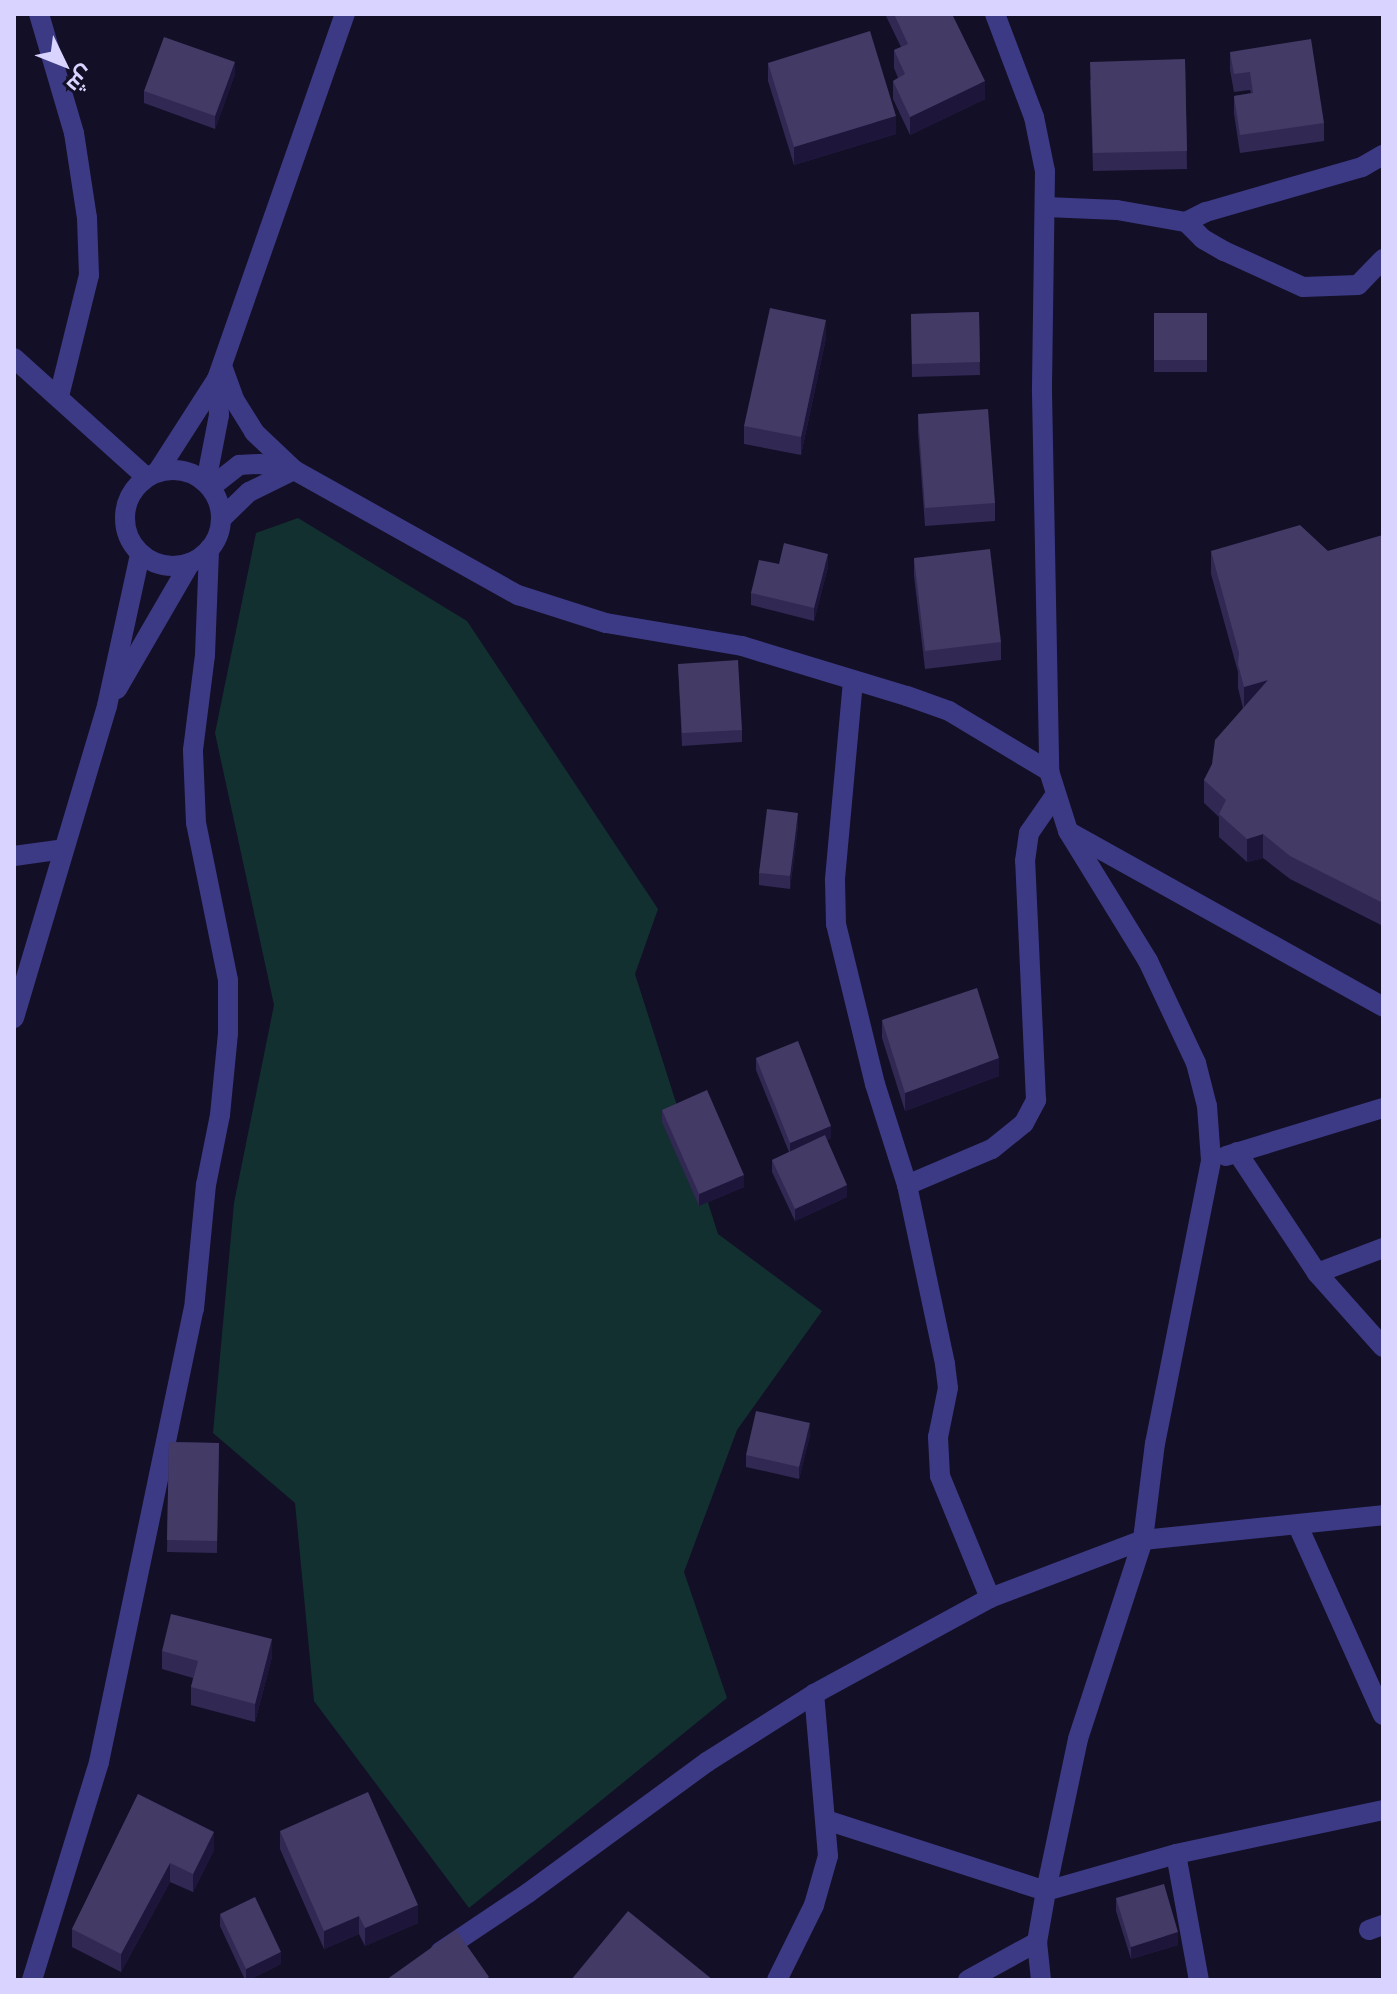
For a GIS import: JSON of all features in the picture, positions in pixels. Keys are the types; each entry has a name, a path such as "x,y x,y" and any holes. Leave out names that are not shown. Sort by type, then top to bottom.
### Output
{"street":[{"path":"39,14 74,133 87,218 89,275 59,396"},
{"path":"190,563 164,566 140,555 129,541 124,524 125,506 132,490 152,474 220,372 345,14"},
{"path":"995,14 1034,117 1045,171 1042,392 1049,771 1068,831 1148,961 1196,1063 1207,1106 1211,1161 1155,1443 1143,1540 1078,1739 1046,1891 1037,1942 1041,1980"},
{"path":"1186,222 1206,212 1362,167 1383,155"},
{"path":"1046,207 1117,210 1186,222 1203,239 1224,251 1303,287 1358,285 1383,259"},
{"path":"14,358 152,474"},
{"path":"220,372 254,432 294,470 518,595 606,623 742,646 949,711 1049,771"},
{"path":"220,372 219,415 209,485 221,519"},
{"path":"209,485 239,465 260,464 294,470"},
{"path":"152,474 172,469 192,473 209,485"},
{"path":"32,1980 99,1762 194,1309 206,1185 220,1115 228,1033 228,980 196,823 193,750 205,655 209,549 221,519 249,492 294,470"},
{"path":"107,706 190,563 209,549"},
{"path":"14,1018 107,706 140,555"},
{"path":"853,681 836,865 836,924 875,1084 907,1185 948,1388 938,1437 940,1476 990,1598"},
{"path":"907,1185 992,1149 1024,1123 1036,1100 1025,861 1029,833 1056,794"},
{"path":"1068,831 1383,1007"},
{"path":"14,856 64,849"},
{"path":"1211,1161 1383,1108"},
{"path":"1237,1152 1317,1273 1383,1347"},
{"path":"1317,1273 1383,1248"},
{"path":"423,1961 459,1942 632,1814 814,1694 990,1598 1143,1540 1383,1515"},
{"path":"1298,1526 1383,1715"},
{"path":"777,1980 814,1905 828,1856 814,1694"},
{"path":"826,1820 1046,1891 1176,1854 1383,1810"},
{"path":"1176,1854 1199,1980"},
{"path":"968,1980 1037,1942"}],"green space":[{"path":"298,518 467,621 658,909 635,974 718,1234 822,1311 737,1430 684,1572 727,1698 469,1908 314,1701 295,1503 213,1433 234,1203 274,1005 215,733 256,533"}],"building":[{"path":"894,14 952,14 985,81 910,117 893,81 905,74 894,50 908,44"},
{"path":"870,31 896,116 794,147 768,63"},
{"path":"164,37 235,62 215,116 144,91"},
{"path":"1311,39 1324,123 1240,135 1234,96 1253,93 1250,72 1234,74 1230,52"},
{"path":"1185,59 1187,151 1093,153 1090,62"},
{"path":"770,308 826,320 801,437 744,426"},
{"path":"979,312 980,362 912,364 911,314"},
{"path":"1154,313 1207,313 1207,360 1154,360"},
{"path":"988,409 995,503 925,508 918,414"},
{"path":"1300,525 1328,551 1383,535 1383,903 1290,856 1263,834 1247,839 1219,814 1226,800 1204,780 1212,764 1215,740 1268,680 1244,687 1238,664 1239,653 1211,551"},
{"path":"784,543 828,554 814,608 751,593 759,560 779,564"},
{"path":"990,549 1001,642 925,651 914,558"},
{"path":"738,660 742,730 682,733 678,664"},
{"path":"767,809 798,813 790,876 759,873"},
{"path":"977,988 999,1058 905,1093 882,1020"},
{"path":"798,1041 831,1126 790,1143 756,1058"},
{"path":"707,1090 744,1175 699,1194 662,1110"},
{"path":"825,1135 847,1185 795,1209 772,1160"},
{"path":"756,1411 810,1423 799,1467 746,1455"},
{"path":"169,1442 219,1443 217,1541 167,1540"},
{"path":"171,1614 272,1639 255,1704 191,1687 198,1661 162,1651"},
{"path":"368,1792 418,1905 365,1928 359,1916 324,1931 280,1831"},
{"path":"138,1794 214,1832 193,1874 170,1863 121,1954 72,1929"},
{"path":"1164,1884 1178,1932 1131,1947 1116,1898"},
{"path":"255,1897 281,1952 246,1969 220,1914"},
{"path":"628,1911 713,1980 571,1980"},
{"path":"456,1930 489,1977 484,1980 386,1980"}]}
